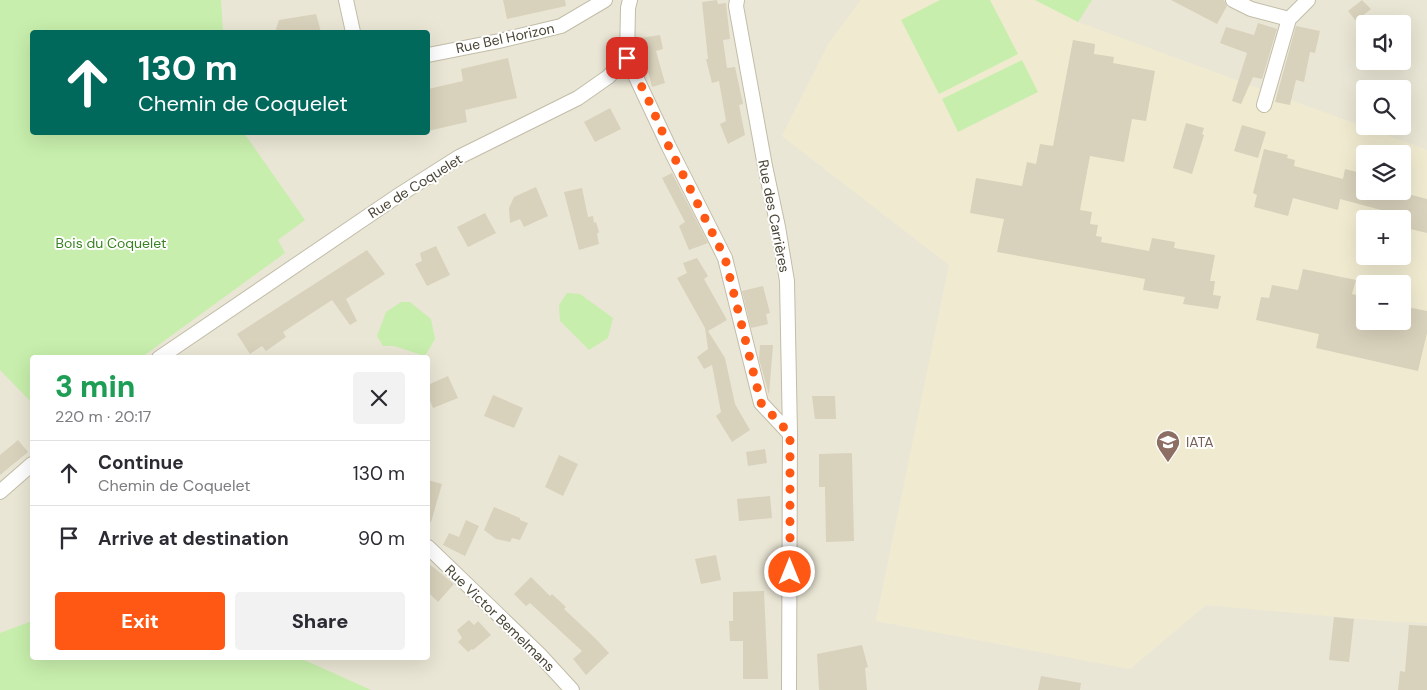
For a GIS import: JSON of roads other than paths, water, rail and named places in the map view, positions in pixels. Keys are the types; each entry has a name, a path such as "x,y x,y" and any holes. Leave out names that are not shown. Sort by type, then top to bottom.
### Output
{"street":[{"path":"346,0 353,30"},
{"name":"Rue Bel Horizon","path":"430,55 561,26 605,0"},
{"path":"630,0 628,8 627,58 725,258 761,403 790,434"},
{"name":"Rue des Carrières","path":"737,0 736,6 787,281 790,434 789,690"},
{"path":"1233,0 1251,10 1289,19"},
{"path":"1264,104 1289,19 1308,0"},
{"name":"Rue de Coquelet","path":"164,355 404,192 459,157 578,98 608,76 627,58"},
{"path":"0,492 30,466"},
{"name":"Rue Victor Bemelmans","path":"430,549 539,654 572,690"}],"place":[{"name":"IATA","path":"1168,463"}],"park label":[{"name":"Bois du Coquelet","path":"111,243"}]}
